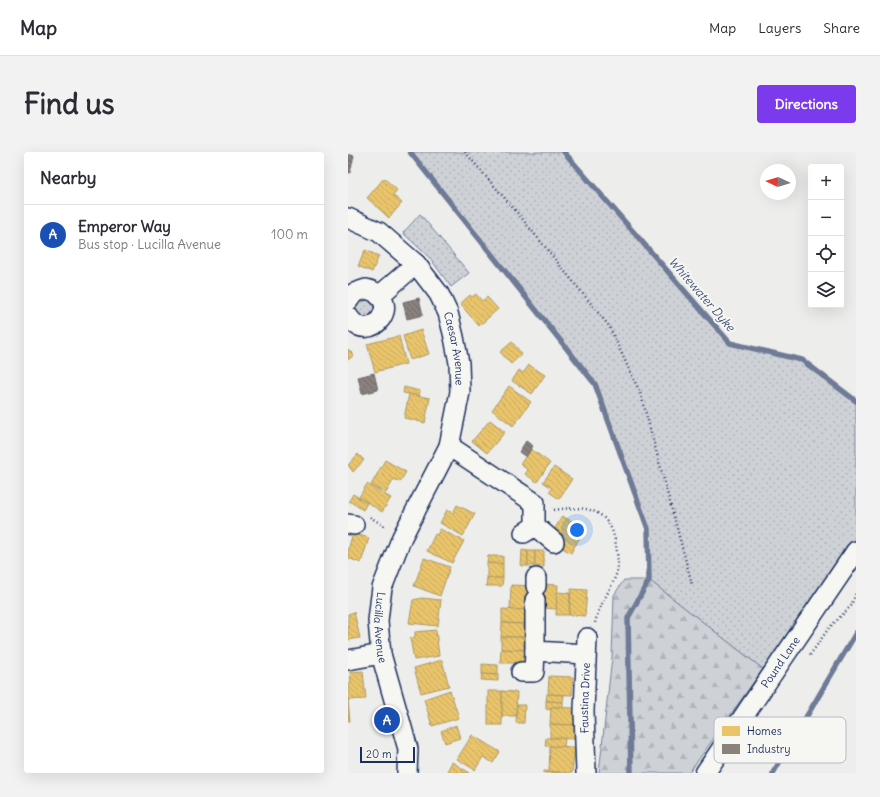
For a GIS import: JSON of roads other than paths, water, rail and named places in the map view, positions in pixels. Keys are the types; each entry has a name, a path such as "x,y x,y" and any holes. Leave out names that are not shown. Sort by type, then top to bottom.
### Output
{"street":[{"name":"Caesar Avenue","path":"348,218 379,232 416,264 438,294 448,313 459,363 460,392 449,446"},
{"path":"379,296 416,264"},
{"path":"348,302 354,293 360,290 372,291 379,296 384,306 384,312 378,323 367,328 361,327 351,321 348,316"},
{"path":"449,446 535,503 530,530 554,542"},
{"name":"Lucilla Avenue","path":"407,773 408,749 381,654 378,621 382,588 402,537 449,446"},
{"name":"Pound Lane","path":"744,717 856,551"},
{"path":"521,672 534,672 536,588"},
{"name":"Faustina Drive","path":"535,651 554,652 587,646 584,711 586,773"},
{"path":"348,660 381,654"},
{"name":"Pound Lane","path":"706,773 714,761"}],"waterway":[{"path":"410,152 595,384 648,529 649,580 628,618 631,773"},
{"name":"Whitewater Dyke","path":"564,152 730,343 802,360 856,401"},
{"name":"Whitewater Dyke","path":"806,717 856,633"},
{"name":"Whitewater Dyke","path":"773,773 779,763"}],"place":[{"name":"Emperor Way","path":"387,720"}]}
